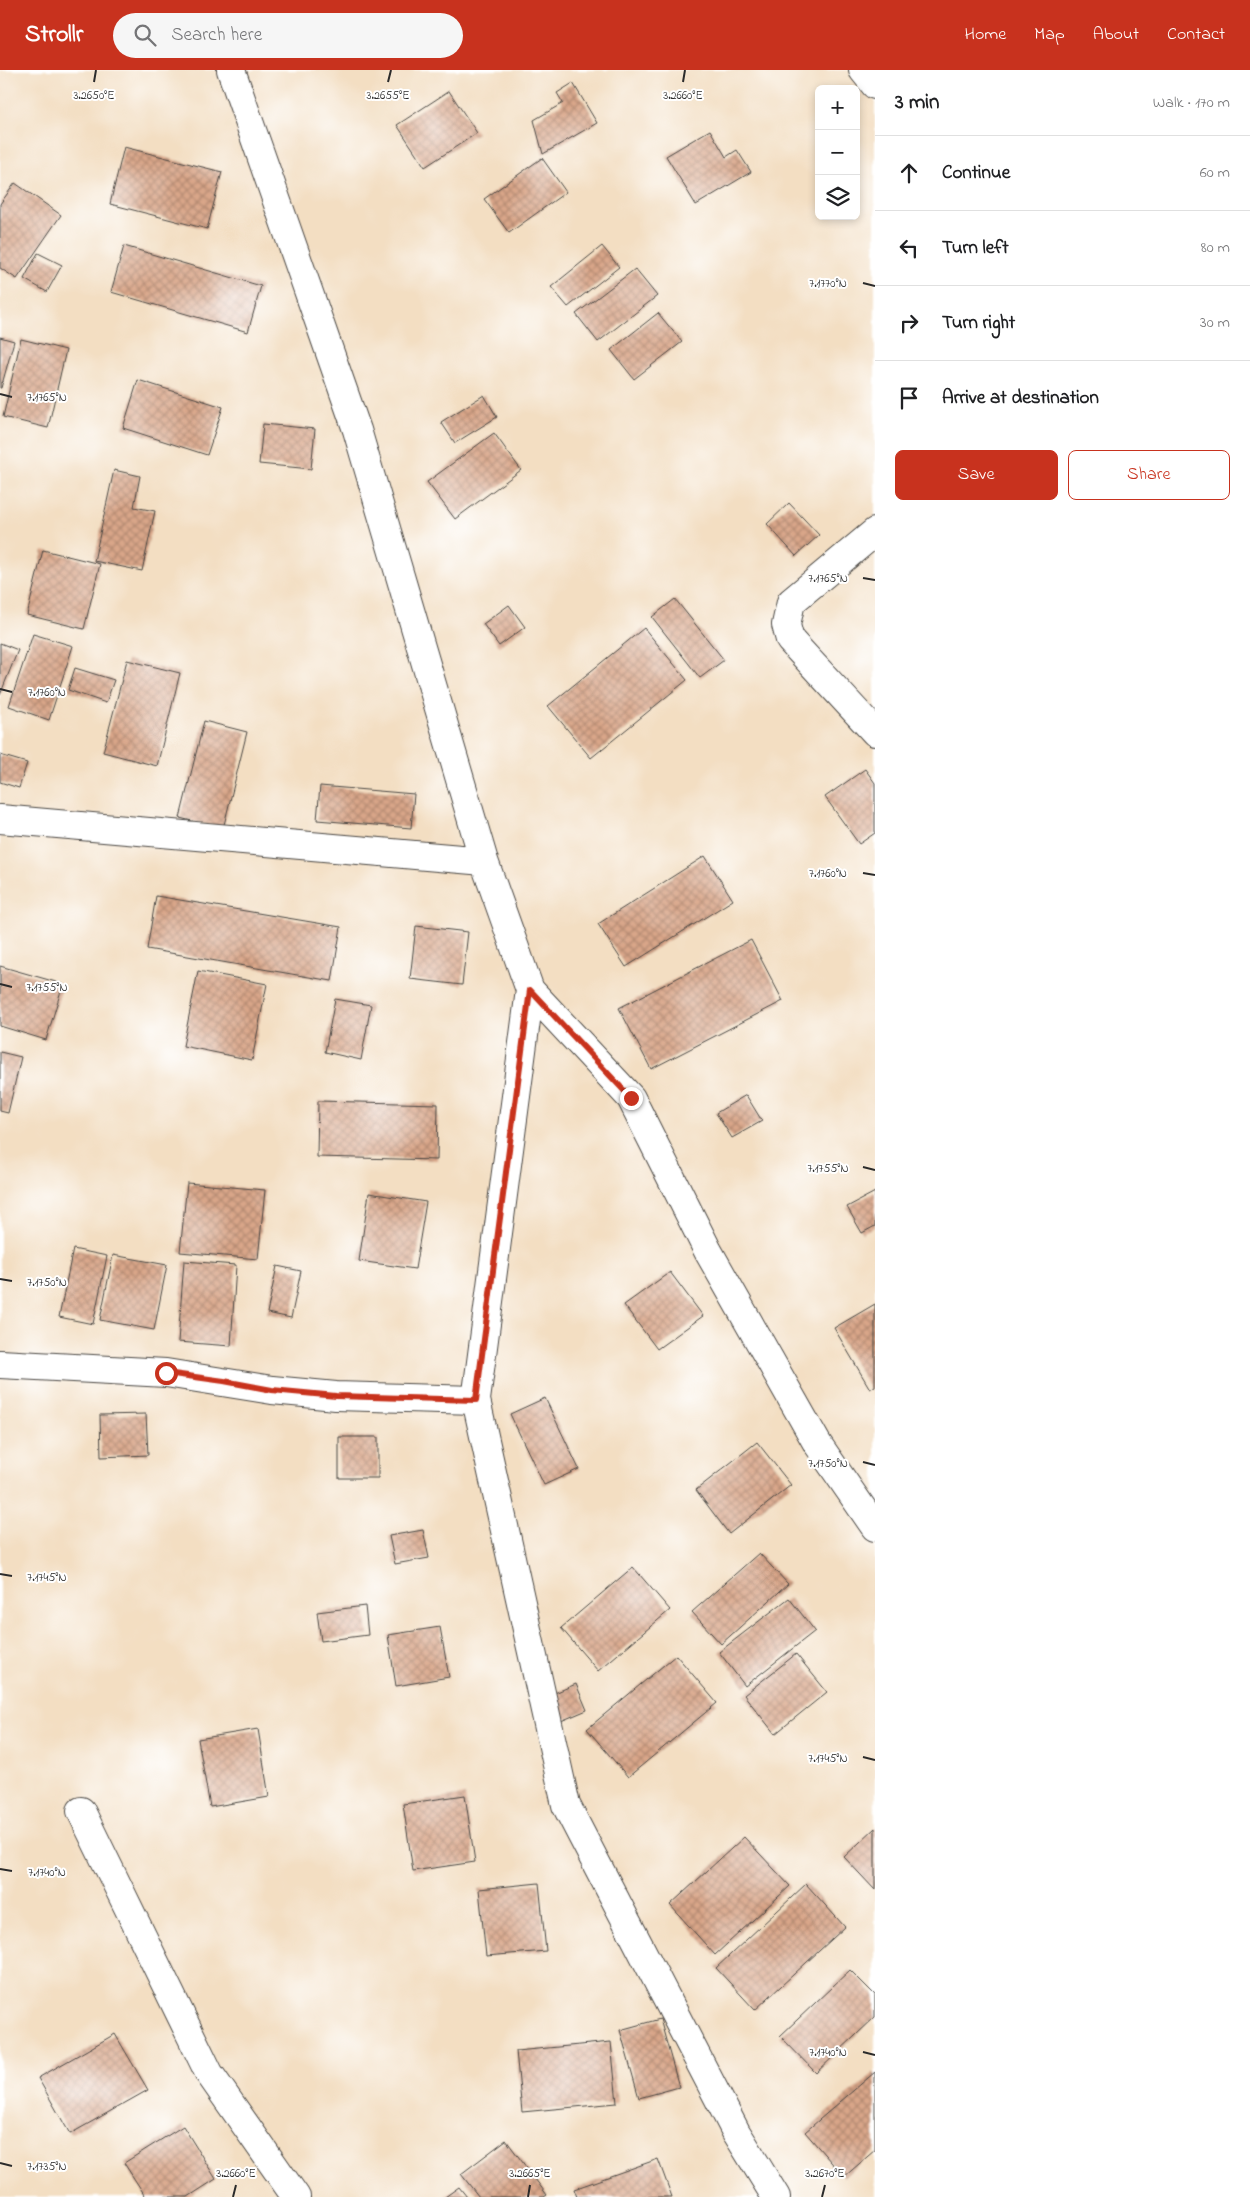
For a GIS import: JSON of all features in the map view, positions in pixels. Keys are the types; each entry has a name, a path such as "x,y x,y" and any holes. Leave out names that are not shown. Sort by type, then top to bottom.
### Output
{"street":[{"path":"231,70 357,430 484,861 530,990 631,1098 712,1259 818,1443 875,1527"},
{"path":"863,70 875,85"},
{"path":"875,532 791,602 786,625 790,640 875,732"},
{"path":"0,819 484,861"},
{"path":"530,990 476,1400 566,1805 736,2132 776,2197"},
{"path":"0,1364 166,1373 272,1390 336,1396 476,1400"},
{"path":"81,1811 209,2073 296,2197"}],"building":[{"path":"573,83 597,123 543,154 534,120 563,103 557,93"},
{"path":"449,91 477,133 425,167 397,125"},
{"path":"710,130 726,157 737,150 751,172 696,205 666,156"},
{"path":"124,147 222,172 207,229 110,204"},
{"path":"542,158 566,192 509,233 484,199"},
{"path":"15,183 61,215 17,279 0,268 0,204"},
{"path":"124,246 261,286 248,332 111,292"},
{"path":"602,246 619,267 568,307 551,287"},
{"path":"38,253 62,265 47,292 24,279"},
{"path":"635,269 657,296 598,342 576,314"},
{"path":"658,313 682,342 634,379 611,350"},
{"path":"0,337 14,341 1,388 0,388"},
{"path":"21,339 66,350 48,428 3,417"},
{"path":"138,380 223,407 207,455 123,428"},
{"path":"484,395 497,417 455,443 441,422"},
{"path":"263,424 315,429 311,469 259,464"},
{"path":"494,433 521,470 455,519 427,482"},
{"path":"114,470 140,476 134,507 155,511 142,571 94,561"},
{"path":"789,503 819,535 796,556 767,524"},
{"path":"43,550 100,564 84,629 27,615"},
{"path":"675,599 724,660 700,678 652,617"},
{"path":"509,605 525,627 499,646 483,624"},
{"path":"644,628 687,680 591,758 548,706"},
{"path":"33,634 73,646 49,720 9,706"},
{"path":"0,643 18,650 0,695"},
{"path":"127,660 180,673 157,766 103,752"},
{"path":"75,668 114,680 106,703 68,690"},
{"path":"204,721 247,732 223,829 180,818"},
{"path":"0,755 27,763 19,788 0,782"},
{"path":"865,769 875,783 875,833 859,844 825,797"},
{"path":"320,786 414,794 411,828 317,820"},
{"path":"705,856 733,900 626,967 598,924"},
{"path":"156,896 341,927 332,981 147,949"},
{"path":"416,926 468,932 462,985 410,979"},
{"path":"751,940 783,1001 651,1069 619,1008"},
{"path":"0,966 63,984 46,1040 0,1026"},
{"path":"198,971 267,984 252,1060 183,1046"},
{"path":"335,999 371,1005 361,1060 325,1052"},
{"path":"0,1052 21,1057 8,1113 0,1111"},
{"path":"746,1095 762,1121 732,1138 716,1113"},
{"path":"318,1101 438,1104 437,1160 317,1157"},
{"path":"187,1183 265,1190 258,1259 180,1252"},
{"path":"875,1192 875,1226 862,1233 847,1207"},
{"path":"369,1193 426,1202 415,1269 359,1261"},
{"path":"73,1249 107,1256 93,1324 59,1317"},
{"path":"113,1255 167,1265 154,1330 100,1320"},
{"path":"184,1261 236,1265 231,1346 178,1342"},
{"path":"277,1266 301,1271 291,1318 267,1313"},
{"path":"670,1272 703,1316 657,1349 624,1305"},
{"path":"875,1304 875,1386 870,1389 834,1328"},
{"path":"545,1398 579,1469 544,1485 510,1414"},
{"path":"146,1414 148,1455 101,1457 100,1415"},
{"path":"339,1437 378,1437 378,1478 339,1478"},
{"path":"757,1442 791,1485 729,1534 696,1490"},
{"path":"423,1530 429,1558 395,1564 389,1536"},
{"path":"759,1553 788,1584 721,1644 692,1612"},
{"path":"633,1567 670,1610 598,1671 561,1628"},
{"path":"789,1598 815,1631 745,1686 719,1652"},
{"path":"365,1606 368,1635 321,1641 317,1612"},
{"path":"440,1627 449,1677 396,1686 388,1635"},
{"path":"796,1654 827,1692 775,1734 744,1695"},
{"path":"676,1655 717,1703 628,1777 587,1729"},
{"path":"576,1684 587,1710 561,1721 550,1695"},
{"path":"258,1729 269,1797 210,1807 198,1739"},
{"path":"465,1795 475,1862 413,1871 403,1804"},
{"path":"875,1828 875,1890 844,1857"},
{"path":"744,1837 790,1886 715,1955 670,1905"},
{"path":"539,1883 546,1951 486,1956 479,1889"},
{"path":"806,1884 845,1927 755,2010 716,1968"},
{"path":"850,1970 875,1995 875,2017 816,2073 780,2036"},
{"path":"660,2019 679,2087 639,2098 620,2030"},
{"path":"115,2034 148,2090 70,2134 38,2078"},
{"path":"611,2042 617,2103 522,2112 516,2051"},
{"path":"875,2072 875,2150 844,2177 805,2132"},
{"path":"183,2126 216,2179 188,2197 146,2197 124,2163"},
{"path":"506,2140 547,2195 544,2197 479,2197 461,2174"},
{"path":"658,2159 672,2197 577,2197 574,2189"},
{"path":"459,2187 467,2197 445,2197"}],"route":[{"path":"166,1373 272,1390 336,1396 476,1400 530,990 631,1098"}]}
